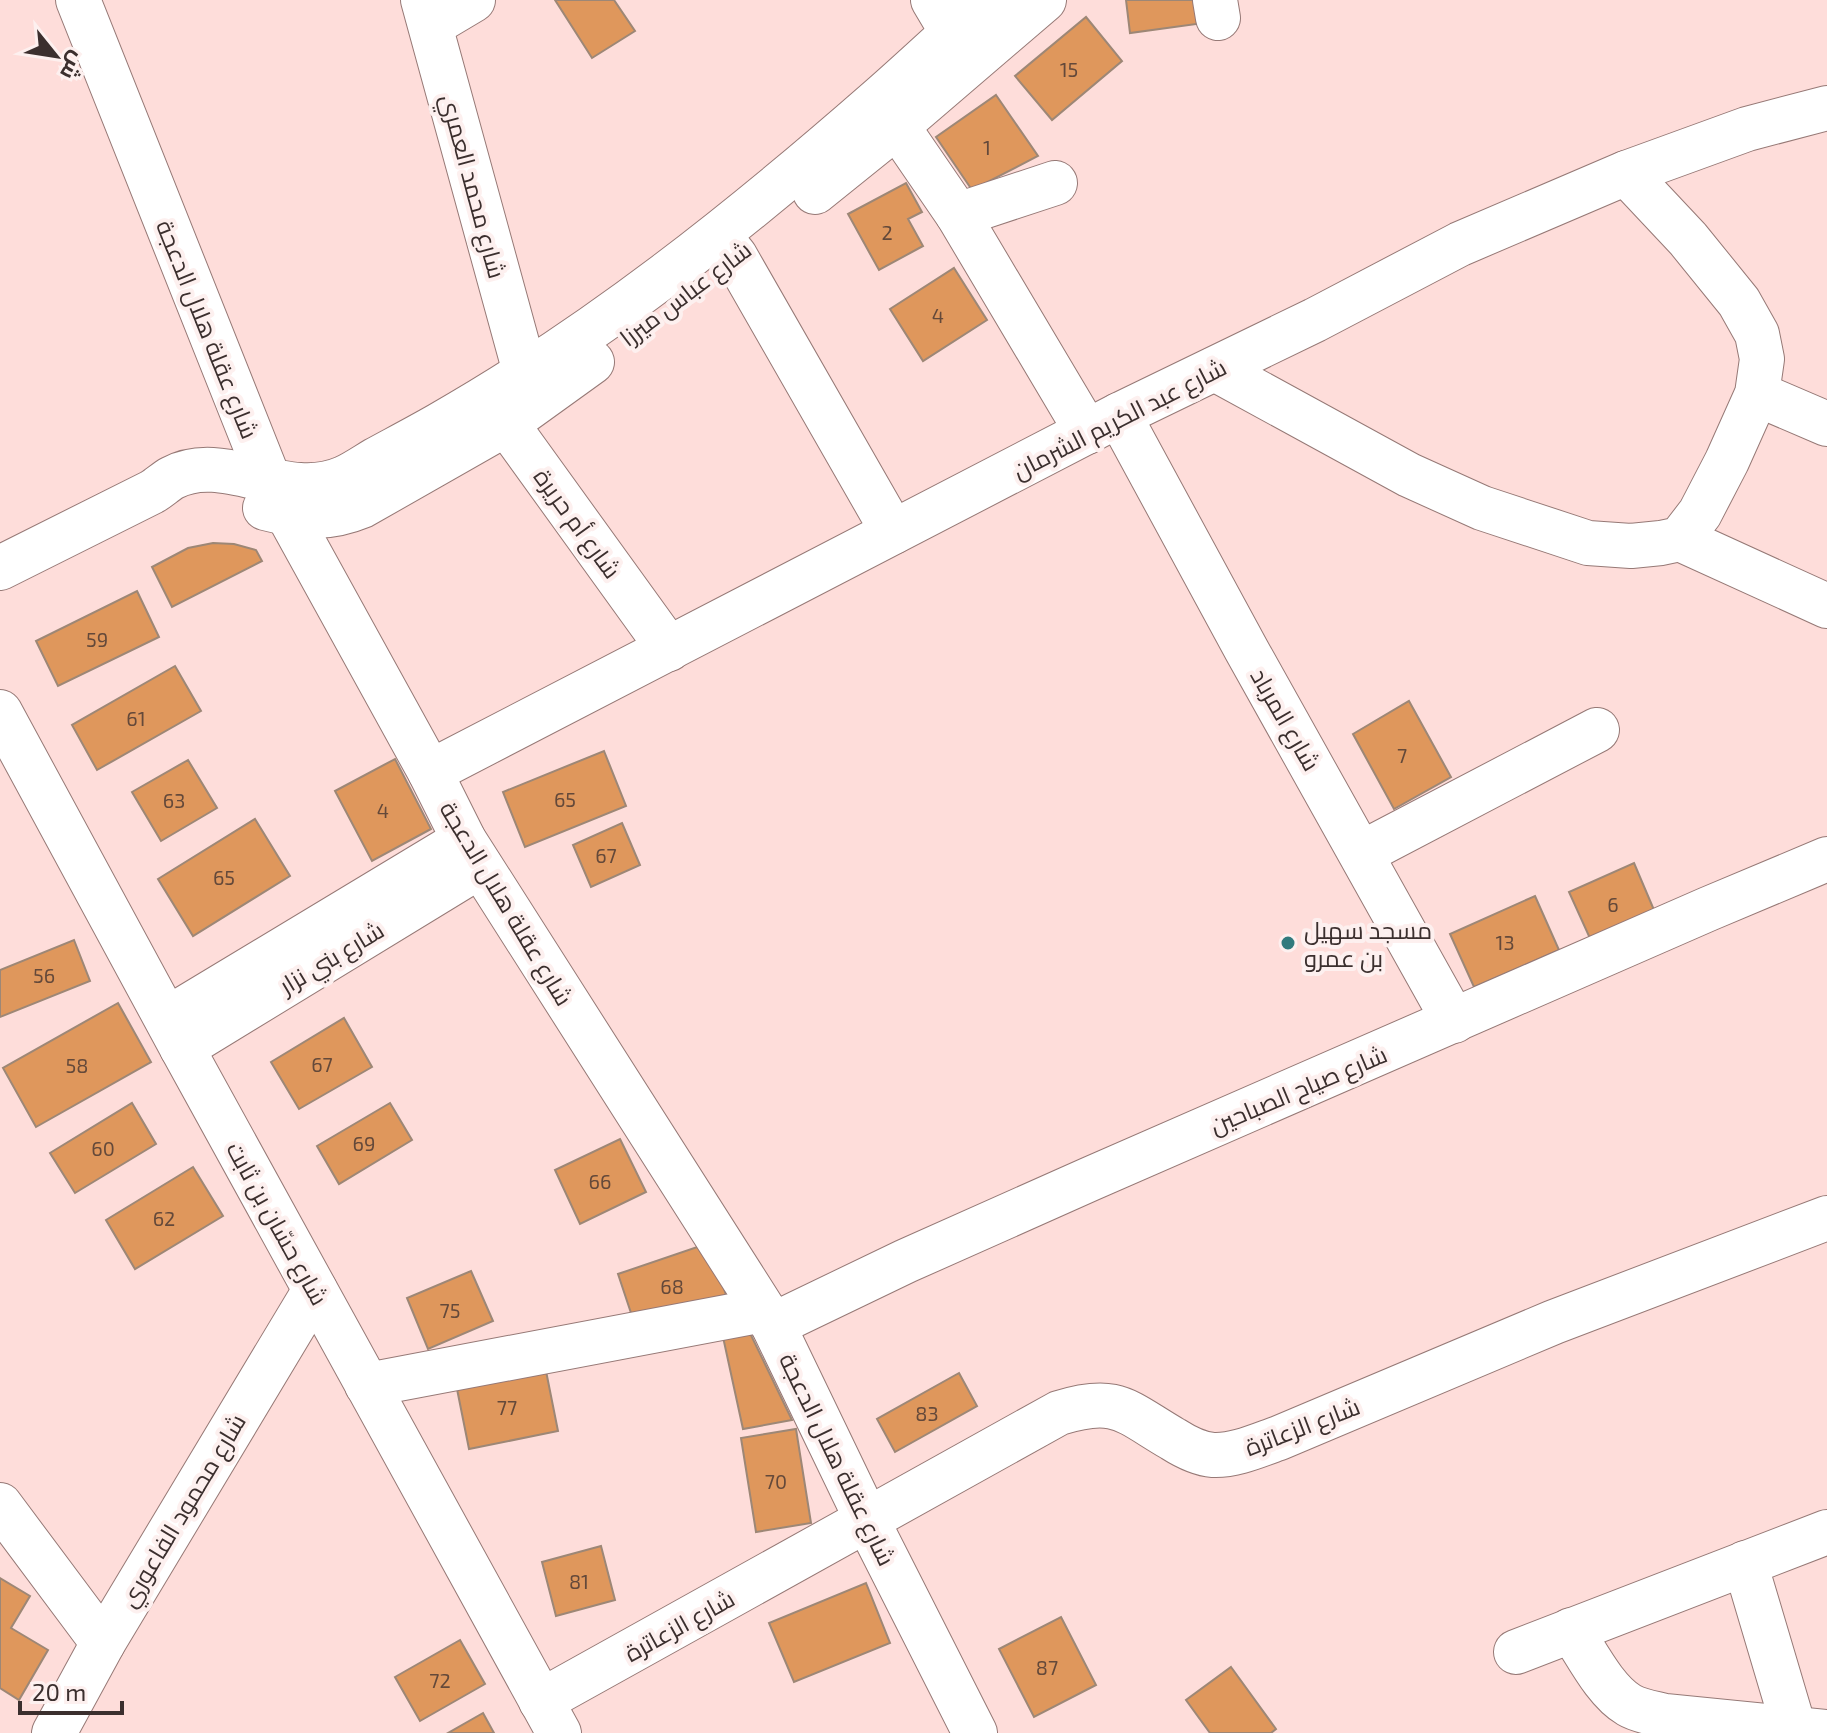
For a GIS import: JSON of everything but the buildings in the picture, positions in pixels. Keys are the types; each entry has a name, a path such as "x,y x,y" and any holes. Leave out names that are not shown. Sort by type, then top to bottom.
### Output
{"street":[{"name":"شارع عقلة هلال الدعجة","path":"78,0 212,341 279,497 472,853 768,1318 975,1733"},
{"path":"427,12 473,0"},
{"name":"شارع عباس ميرزا","path":"0,568 152,492 174,477 199,470 225,471 279,497 344,478 496,410 633,333 877,101 942,16 990,0"},
{"name":"شارع عباس ميرزا","path":"496,410 525,372 727,245 897,126 1044,0"},
{"name":"شارع محمد العمري","path":"427,12 525,372"},
{"name":"شارع عبد الكريم الشرمان","path":"430,772 1103,424 1315,320 1460,244 1626,173 1747,129 1820,117"},
{"name":"شارع المرباد","path":"897,126 1103,424 1246,649 1454,1021"},
{"path":"1626,173 1688,239 1739,302 1757,334 1762,359 1757,394 1727,461 1700,513 1680,539"},
{"path":"958,215 1055,183"},
{"path":"727,245 893,532"},
{"path":"1215,369 1409,475 1482,508 1588,543 1631,546 1680,539 1827,606"},
{"path":"1757,394 1827,424"},
{"name":"شارع أم حريرة","path":"496,410 669,649"},
{"name":"شارع حسّان بن ثابت","path":"0,712 550,1717"},
{"path":"1362,853 1597,730"},
{"name":"شارع بني نزار","path":"175,1033 472,853"},
{"name":"شارع صياح الصباحين","path":"367,1385 768,1318 906,1261 1827,859"},
{"name":"شارع الزعاترة","path":"550,1717 867,1520 1059,1413 1090,1405 1107,1405 1126,1410 1183,1445 1213,1455 1241,1451 1279,1438 1554,1322 1827,1218"},
{"name":"شارع محمود الفاعوري","path":"54,1733 103,1643 315,1290"},
{"path":"0,1505 103,1643"},
{"path":"1516,1652 1827,1532"},
{"path":"1571,1630 1616,1695 1645,1712 1810,1730 1745,1563"}],"place":[{"name":"مسجد سهيل بن عمرو","path":"1288,943"}]}
